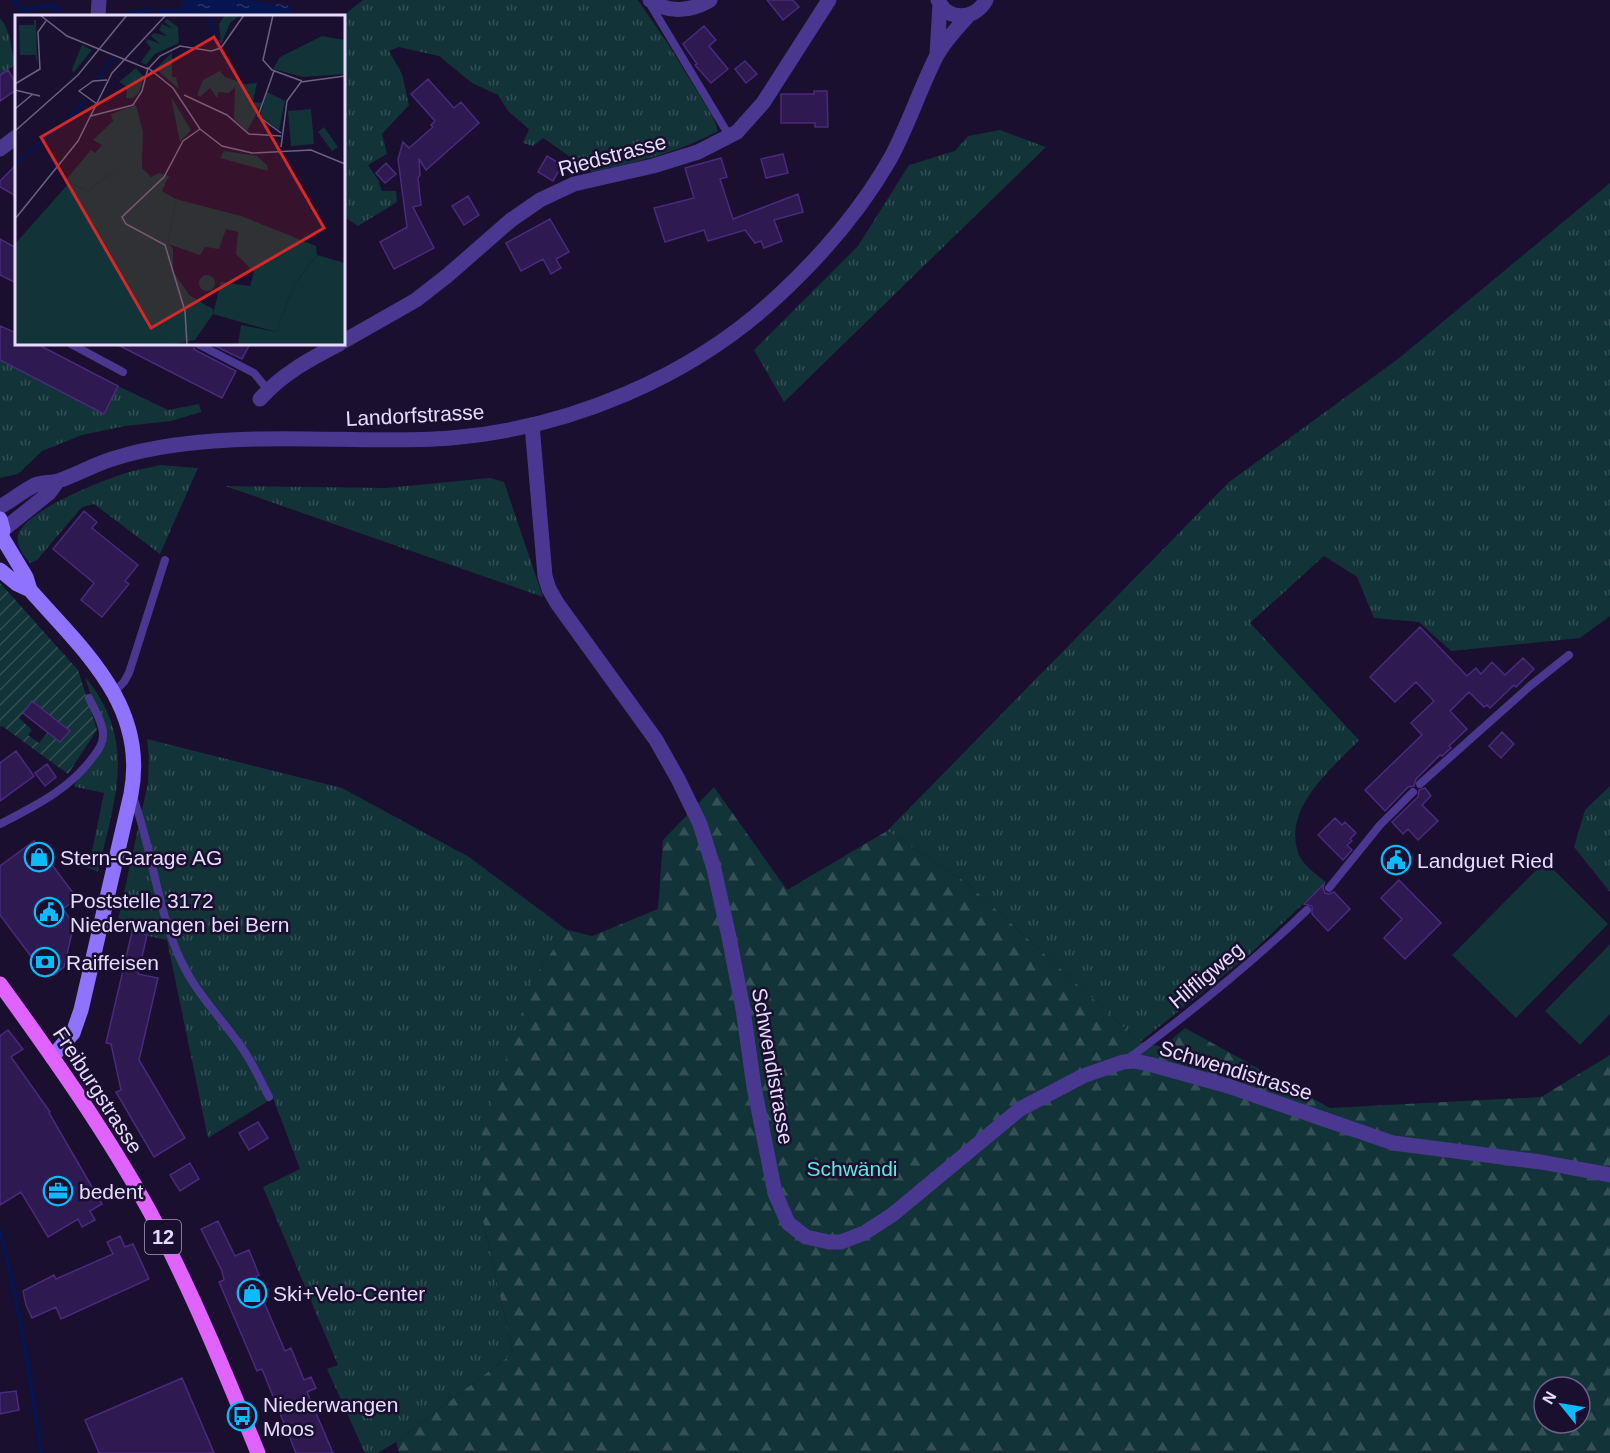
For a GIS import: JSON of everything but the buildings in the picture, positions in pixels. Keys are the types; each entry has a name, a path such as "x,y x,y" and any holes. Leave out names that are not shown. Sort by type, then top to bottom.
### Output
{"main road":[{"path":"1,532 26,577 30,590"},
{"path":"0,570 16,584 30,590 119,687 133,742 135,771 131,794 90,979 78,1022 69,1040 52,1057"},
{"name":"Freiburgstrasse","path":"0,984 86,1106 161,1234 258,1453"}],"street":[{"path":"98,15 99,0"},
{"path":"649,0 665,8 679,10 710,0"},
{"name":"Riedstrasse","path":"345,340 416,300 448,276 511,220 540,200 574,184 653,166 698,152 730,138 744,126 763,103 829,0"},
{"name":"Landorfstrasse","path":"0,507 38,483 57,482 88,467 124,455 191,443 260,439 386,441 444,439 487,434 532,424 597,405 673,370 738,329 778,296 822,252 873,185 906,128 937,54 968,16 978,11 986,0"},
{"name":"Landorfstrasse","path":"939,2 944,9 955,15 968,16"},
{"name":"Landorfstrasse","path":"937,54 939,2"},
{"path":"0,149 15,138"},
{"path":"264,394 305,361 337,345"},
{"name":"Schwendistrasse","path":"532,424 545,576 549,589 656,740 678,779 704,835 714,869 733,957 754,1087 772,1179 779,1205 794,1229 806,1237 829,1242 841,1242 864,1233 892,1215 1020,1109 1083,1076 1124,1062 1134,1061 1228,1086 1393,1143 1540,1162 1610,1175"},
{"name":"Landorfstrasse","path":"1,532 49,493 57,482"}],"lane":[{"path":"649,0 730,138"},
{"path":"73,345 123,372"},
{"path":"200,345 254,373 264,394"},
{"path":"119,687 129,673 165,560"},
{"path":"1420,784 1530,686 1569,655"},
{"path":"0,824 68,784 99,749 104,738 89,698"},
{"path":"1329,888 1380,825 1413,792"},
{"path":"131,794 144,832 168,926 182,963 198,991 240,1045 269,1097"},
{"name":"Hilfligweg","path":"1124,1062 1239,973 1307,910"}],"green space":[{"path":"363,0 638,0 713,117 718,131 672,151 592,172 543,138 533,146 523,143 529,129 508,111 498,95 472,83 439,56 399,47 389,51 402,74 409,105 382,134 387,154 368,165 382,191 396,191 397,202 358,226 345,218 344,15"},
{"path":"0,18 9,35 15,65 0,75"},
{"path":"1000,130 1046,147 784,402 754,350 858,246 909,165 955,151 968,136"},
{"path":"1610,183 1610,616 1580,638 1451,651 1419,622 1374,618 1357,577 1324,556 1250,623 1359,740 1313,790 1297,820 1295,835 1302,861 1326,882 1250,954 1140,1042 967,883 887,831 1229,482 1398,359"},
{"path":"0,360 104,413 118,386 168,410 199,404 201,412 171,421 125,426 82,435 42,451 18,474 0,478"},
{"path":"160,465 198,468 160,554 94,504 82,507 37,560 30,563 23,554 19,547 18,535 34,516 49,506 102,481"},
{"path":"490,478 504,482 543,597 225,486 386,488"},
{"path":"0,583 78,670 97,730 68,774 2,726 0,727","holes":["33,702 70,731 60,742 48,732 39,743 28,735 32,730 19,718"]},
{"path":"85,677 102,701 112,725 117,748 118,772 115,796 98,872 86,867 78,859 90,861 104,793 74,785 106,743"},
{"path":"147,739 342,788 469,857 567,930 534,977 514,1040 483,1221 513,1353 396,1442 378,1453 365,1453 327,1369 338,1365 263,1187 300,1169 273,1098 208,1138 167,940 116,929 148,783"},
{"path":"1610,786 1610,892 1574,847 1585,810"},
{"name":"Schwändi","path":"714,787 787,890 887,831 967,883 1140,1042 1163,1047 1185,1028 1330,1108 1541,1097 1610,1055 1610,1453 399,1453 396,1442 513,1353 483,1221 482,1130 534,977 567,930 592,936 658,909 663,840"},
{"path":"1545,861 1608,924 1516,1018 1452,955"},
{"path":"1610,944 1610,1014 1580,1045 1545,1011"}],"water":[{"path":"182,0 248,0 290,6 293,14 292,15 180,15"}],"waterway":[{"path":"14,0 22,10 48,6 60,10"},
{"path":"125,14 151,10"},
{"path":"159,11 179,11"},
{"path":"0,1231 24,1342 41,1453"}],"place":[{"name":"Stern-Garage AG","path":"39,857"},
{"name":"Landguet Ried","path":"1396,860"},
{"name":"Poststelle 3172 Niederwangen bei Bern","path":"49,912"},
{"name":"Raiffeisen","path":"45,962"},
{"name":"bedent","path":"58,1191"},
{"name":"Ski+Velo-Center","path":"252,1293"},
{"name":"Niederwangen Moos","path":"242,1416"}]}
